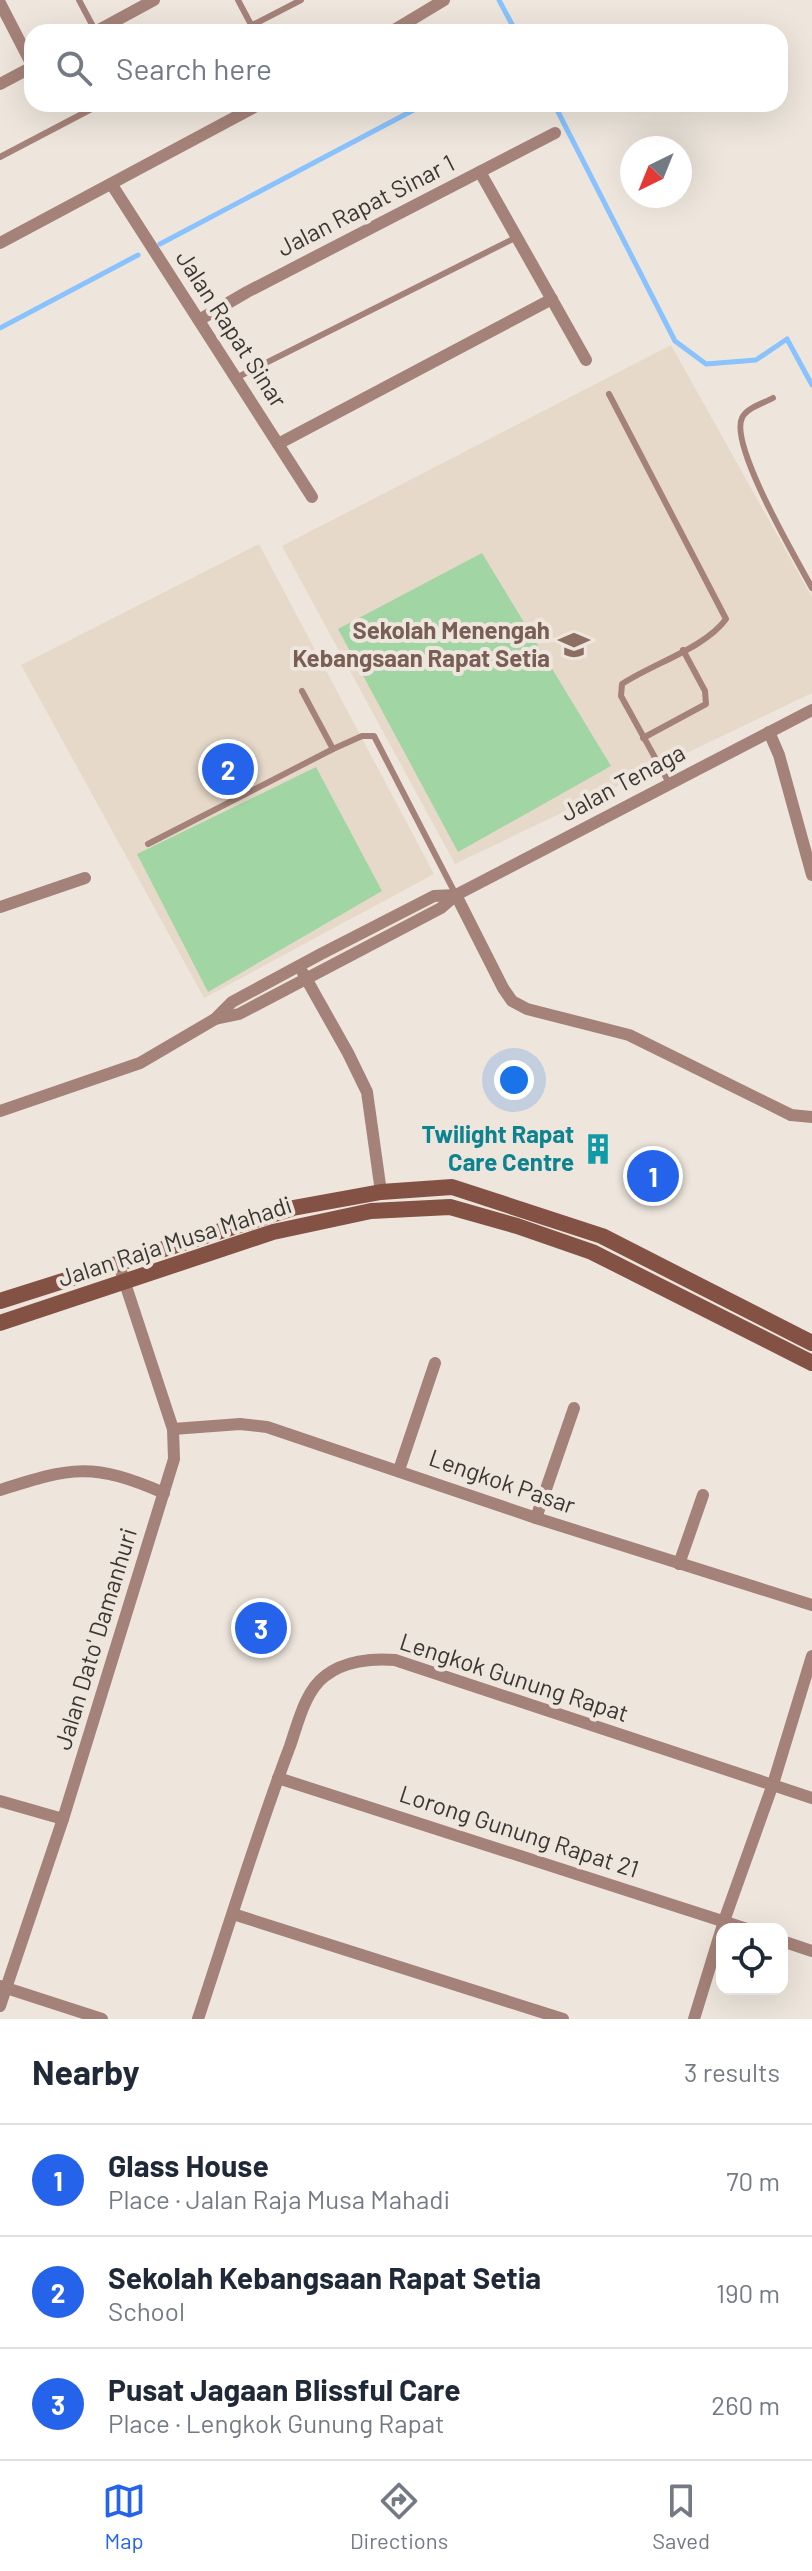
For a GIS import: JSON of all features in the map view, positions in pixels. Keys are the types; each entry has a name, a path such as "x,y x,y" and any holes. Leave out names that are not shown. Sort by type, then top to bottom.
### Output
{"main road":[{"name":"Jalan Raja Musa Mahadi","path":"0,1301 293,1208 381,1192 452,1187 602,1236 812,1343"},
{"name":"Jalan Raja Musa Mahadi","path":"0,1323 273,1232 371,1211 450,1207 592,1252 812,1363"}],"street":[{"path":"110,24 154,0"},
{"path":"405,24 444,0"},
{"path":"0,3 24,50"},
{"path":"0,84 24,70"},
{"path":"0,243 245,112"},
{"name":"Jalan Rapat Sinar 1","path":"199,320 247,292 555,133"},
{"path":"480,172 586,360"},
{"name":"Jalan Rapat Sinar","path":"112,185 312,497"},
{"path":"278,444 552,299"},
{"name":"Jalan Tenaga","path":"215,1019 239,1014 307,979 441,908 456,895 812,710"},
{"path":"769,732 779,755 812,875"},
{"path":"0,907 85,878"},
{"path":"456,895 512,1001 527,1009 629,1035 791,1115 812,1117"},
{"name":"Jalan Tenaga","path":"0,1111 140,1063 215,1019 232,1002 383,921 434,896 456,895"},
{"path":"383,921 389,935"},
{"path":"352,938 359,952"},
{"path":"300,966 367,1092 381,1192"},
{"path":"263,985 270,998"},
{"name":"Jalan Dato' Damanhuri","path":"0,2006 3,1987 63,1819 174,1459 173,1429 118,1262"},
{"path":"399,1470 435,1363"},
{"path":"536,1518 574,1408"},
{"name":"Lengkok Pasar","path":"173,1429 240,1424 267,1427 536,1518 812,1605"},
{"path":"0,1490 75,1470 124,1476 164,1493"},
{"path":"679,1564 703,1495"},
{"path":"694,2019 724,1921 773,1784 812,1656"},
{"name":"Lengkok Gunung Rapat","path":"198,2019 278,1778 310,1693 325,1675 351,1663 374,1658 395,1660 812,1798"},
{"name":"Lorong Gunung Rapat 21","path":"278,1778 730,1923"},
{"path":"0,1801 63,1819"},
{"path":"233,1914 563,2019"},
{"path":"788,1943 812,1951"},
{"path":"3,1987 102,2019"}],"lane":[{"path":"79,0 92,24"},
{"path":"238,0 250,24"},
{"path":"261,24 301,0"},
{"path":"0,157 86,112"},
{"path":"236,378 517,237"},
{"path":"609,394 726,619 716,633 645,668 622,684 621,696 669,783"},
{"path":"773,398 744,413 740,421 741,436 747,458 774,520 812,588"},
{"path":"643,738 706,704 705,691 683,650"},
{"path":"302,691 333,749"},
{"path":"148,844 333,749 362,736 374,736 456,895"}],"shaded area":[{"name":"Sekolah Menengah Kebangsaan Rapat Setia","path":"671,345 812,597 812,693 455,864 282,546"},
{"path":"259,544 434,874 204,998 21,665"}],"green space":[{"path":"482,553 611,766 458,852 338,629"},
{"path":"316,767 382,891 208,992 137,854"}],"waterway":[{"path":"499,0 512,24"},
{"path":"160,244 410,112"},
{"path":"558,112 675,341 706,364 756,360 787,339 812,385"},
{"path":"0,328 138,255"}],"place":[{"name":"Sekolah Menengah Kebangsaan Rapat Setia","path":"574,645"},
{"name":"Sekolah Kebangsaan Rapat Setia","path":"228,769"},
{"name":"Twilight Rapat Care Centre","path":"598,1149"},
{"name":"Glass House","path":"653,1176"},
{"name":"Pusat Jagaan Blissful Care","path":"261,1628"}]}
